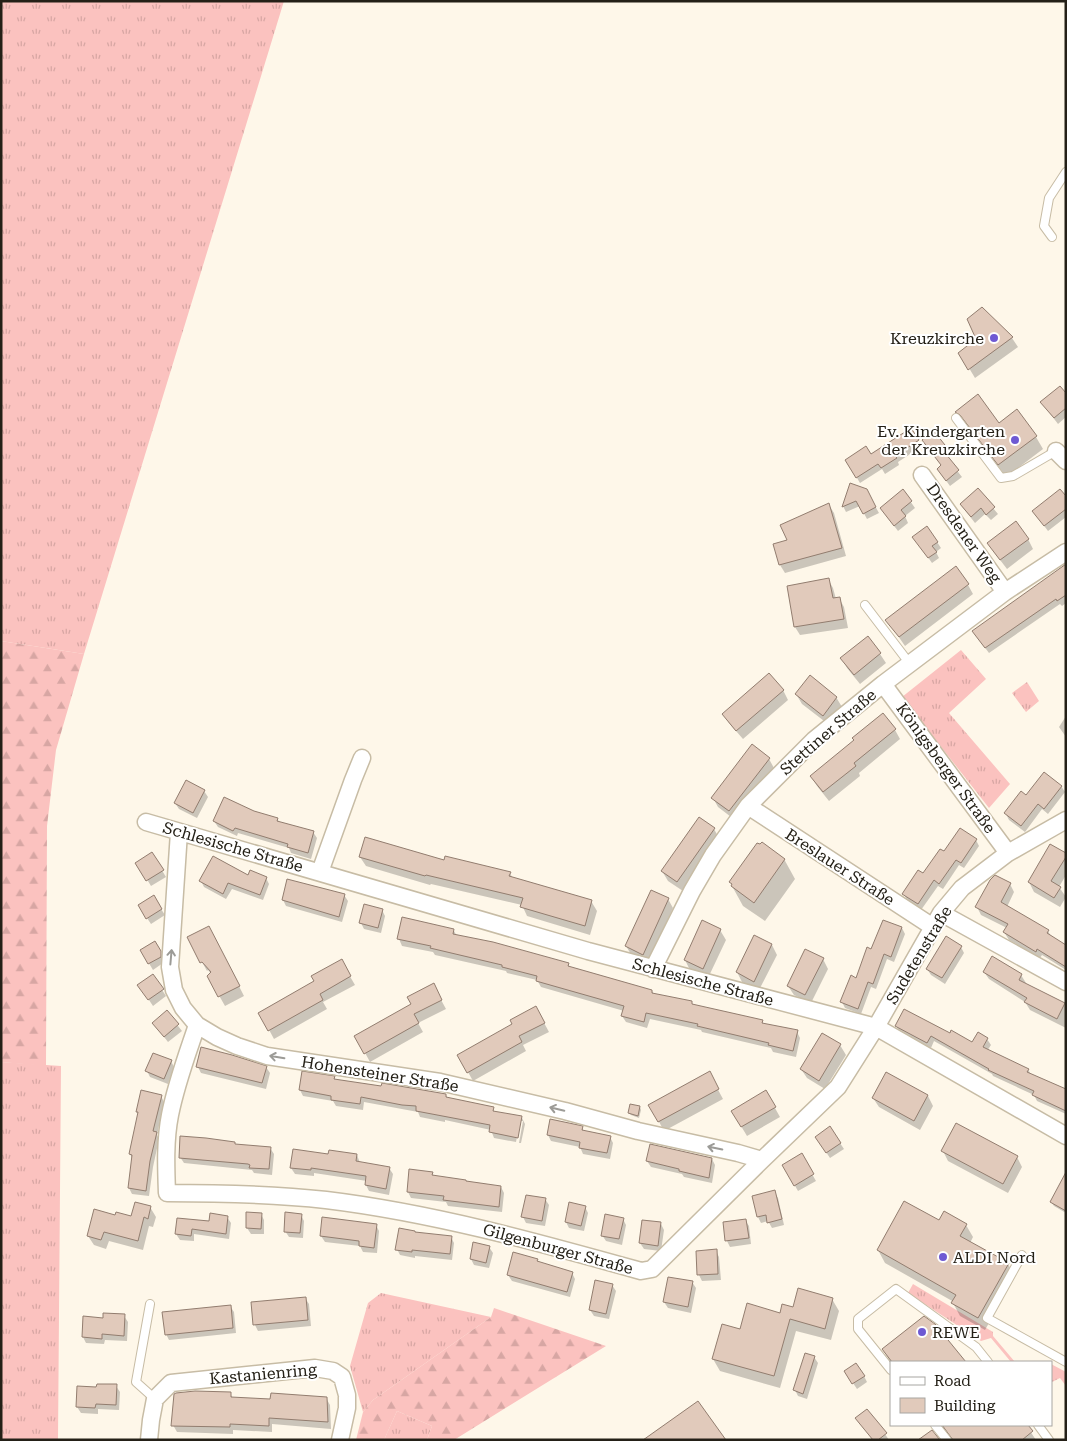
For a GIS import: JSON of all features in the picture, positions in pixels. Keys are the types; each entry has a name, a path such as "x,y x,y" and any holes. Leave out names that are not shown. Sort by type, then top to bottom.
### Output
{"street":[{"name":"Dresdener Weg","path":"922,475 1005,592"},
{"name":"Stettiner Straße","path":"653,969 692,891 713,855 748,806 814,740 883,684 1005,592 1066,552"},
{"name":"Königsberger Straße","path":"883,684 1008,853"},
{"name":"Schlesische Straße","path":"320,872 362,758"},
{"name":"Breslauer Straße","path":"748,806 933,927"},
{"name":"Sudetenstraße","path":"876,1027 941,913 962,888 1008,853 1066,820"},
{"name":"Schlesische Straße","path":"146,822 578,948 876,1027 1066,1136"},
{"name":"Hohensteiner Straße","path":"179,832 170,967 174,990 183,1008 197,1025 237,1046 267,1056 440,1082 762,1160"},
{"path":"941,913 1066,982"},
{"name":"Gilgenburger Straße","path":"197,1025 181,1071 170,1116 166,1164 167,1192 284,1196 327,1200 383,1209 437,1218 554,1246 641,1271 652,1269 838,1087 876,1027"},
{"name":"Kastanienring","path":"155,1399 171,1382 315,1368 333,1371 342,1377 347,1395 347,1408 340,1440"},
{"path":"149,1440 150,1420 155,1399"}],"lane":[{"path":"1052,237 1044,226 1049,198 1066,172"},
{"path":"956,418 1001,478 1013,476 1061,456"},
{"path":"865,605 910,664"},
{"path":"1022,1255 987,1318 1066,1362"},
{"path":"890,1369 858,1329 858,1319 896,1289 976,1347 987,1361"},
{"path":"150,1304 136,1382 155,1399"},
{"path":"936,1426 947,1440"},
{"path":"1039,1426 1049,1440"}],"green space":[{"path":"1,1 284,1 84,654 1,641"},
{"path":"1,641 84,654 56,750 47,826 46,1066 1,1062"},
{"path":"961,650 986,679 949,713 1010,784 989,808 902,697"},
{"path":"1027,682 1039,701 1026,712 1012,693"},
{"path":"1,1062 61,1066 58,1440 1,1440"},
{"path":"913,1284 993,1332 993,1336 1014,1361 1010,1361 991,1338 981,1341 908,1293"},
{"path":"381,1293 491,1317 373,1400 363,1412 350,1366 368,1303"},
{"path":"494,1308 606,1346 454,1440 427,1440 432,1426 397,1411 384,1440 356,1440 363,1412 373,1400 491,1317"},
{"path":"1052,1365 1066,1372 1066,1386 1060,1378 1052,1382"},
{"path":"397,1411 432,1426 427,1440 384,1440"}],"building":[{"name":"Kreuzkirche","path":"982,307 1013,337 968,370 958,353 976,339 967,319"},
{"path":"1060,386 1066,393 1066,408 1054,418 1040,402"},
{"path":"978,394 999,423 1017,409 1037,436 998,465 960,415 955,412"},
{"path":"911,428 919,440 881,468 878,464 856,478 845,460 866,446 871,454"},
{"path":"933,430 945,445 941,448 959,470 946,481 937,469 941,465 922,440"},
{"path":"850,483 867,489 876,507 863,514 856,501 842,507"},
{"path":"978,488 995,507 986,515 981,508 971,517 960,504"},
{"path":"903,489 912,501 901,510 906,516 894,526 880,508"},
{"path":"1060,489 1066,496 1066,509 1044,526 1032,511"},
{"path":"829,503 842,548 779,565 773,544 787,540 780,525"},
{"path":"1016,521 1029,539 1000,560 987,543"},
{"path":"927,526 938,542 932,546 937,552 928,558 912,537"},
{"path":"1066,564 1066,595 1057,601 1056,599 985,648 972,631"},
{"path":"956,566 969,584 899,637 885,620"},
{"path":"829,578 833,598 840,597 844,619 794,627 787,586"},
{"path":"868,636 881,653 854,675 840,658"},
{"path":"769,673 784,690 736,731 722,714"},
{"path":"810,675 837,697 823,716 795,694"},
{"path":"883,713 896,729 854,763 856,766 823,792 810,776"},
{"path":"752,744 770,758 729,811 711,798"},
{"path":"1044,772 1062,786 1044,809 1038,804 1021,826 1004,813 1021,791 1026,795"},
{"path":"186,780 205,790 193,813 174,803"},
{"path":"224,797 254,811 278,818 277,821 314,831 308,853 287,847 288,844 235,828 233,831 213,821"},
{"path":"699,817 715,828 677,882 661,871"},
{"path":"960,828 977,839 961,863 956,860 939,884 934,880 918,904 902,894 918,870 923,873 940,849 944,851"},
{"path":"365,837 444,860 445,856 511,872 509,876 592,900 585,926 520,907 523,898 425,876 359,857"},
{"path":"762,842 785,859 754,903 731,886 732,884 729,882 757,843 760,844"},
{"path":"1050,844 1066,853 1066,857 1051,881 1061,887 1054,898 1028,882"},
{"path":"152,852 164,870 146,881 135,863"},
{"path":"213,856 248,875 250,870 267,877 260,895 228,883 223,894 199,881"},
{"path":"995,875 1011,883 1001,902 1049,930 1047,933 1066,945 1066,967 1037,949 1036,952 1003,932 1008,924 975,907 990,880"},
{"path":"287,879 345,894 339,917 282,900"},
{"path":"651,890 669,898 643,955 625,946"},
{"path":"154,895 162,909 146,919 138,905"},
{"path":"364,904 383,909 378,928 359,923"},
{"path":"402,917 454,929 453,934 493,942 569,963 568,966 652,990 652,993 692,1001 692,1004 763,1020 762,1023 798,1030 793,1051 768,1045 769,1043 697,1026 698,1024 646,1013 644,1022 621,1016 624,1006 536,981 537,976 502,967 502,965 430,948 431,946 397,939"},
{"path":"702,920 721,929 703,969 684,960"},
{"path":"883,920 902,927 891,957 884,954 873,984 868,982 858,1009 840,1002 851,975 856,978 867,947 871,949"},
{"path":"209,926 240,986 218,997 207,976 211,972 202,962 200,963 187,937"},
{"path":"754,935 772,944 754,982 736,972"},
{"path":"946,936 962,946 942,978 926,969"},
{"path":"155,941 161,951 161,957 148,964 140,950"},
{"path":"805,949 824,958 805,995 787,986"},
{"path":"992,956 1022,974 1019,980 1065,1003 1057,1019 1024,1002 1027,998 983,972"},
{"path":"342,959 351,976 320,994 323,1000 268,1031 258,1013 314,981 311,976"},
{"path":"153,974 164,989 148,1000 137,985"},
{"path":"434,983 442,1000 414,1014 419,1023 364,1054 354,1036 411,1004 407,997"},
{"path":"536,1006 545,1023 519,1036 522,1042 467,1073 457,1055 512,1024 510,1020"},
{"path":"904,1009 950,1033 951,1030 972,1042 978,1032 988,1038 983,1047 1029,1069 1027,1072 1066,1089 1066,1111 1032,1095 1034,1091 988,1070 931,1036 927,1043 895,1026"},
{"path":"167,1010 179,1024 164,1037 152,1023"},
{"path":"822,1033 841,1044 819,1081 800,1069"},
{"path":"201,1047 267,1066 262,1083 196,1067"},
{"path":"153,1053 172,1060 164,1079 145,1071"},
{"path":"302,1071 335,1076 334,1079 381,1086 382,1083 446,1094 446,1097 494,1107 493,1111 522,1116 518,1138 489,1132 490,1125 416,1111 416,1106 361,1097 360,1104 331,1100 331,1096 299,1090"},
{"path":"710,1071 719,1089 658,1122 648,1105"},
{"path":"886,1072 928,1095 914,1121 872,1098"},
{"path":"141,1090 162,1095 153,1131 157,1132 150,1161 146,1191 128,1188 132,1155 129,1154"},
{"path":"766,1090 776,1107 741,1127 731,1111"},
{"path":"630,1104 640,1106 638,1116 628,1113"},
{"path":"550,1119 583,1126 582,1130 611,1136 607,1153 579,1148 580,1142 547,1135"},
{"path":"956,1123 1018,1156 1003,1184 941,1151"},
{"path":"830,1126 841,1143 826,1153 815,1137"},
{"path":"180,1136 271,1147 269,1169 249,1168 250,1165 248,1164 179,1158"},
{"path":"650,1144 712,1158 709,1178 646,1161"},
{"path":"293,1149 328,1154 329,1150 357,1154 356,1161 390,1167 386,1189 365,1185 366,1176 311,1168 311,1170 290,1168"},
{"path":"802,1153 814,1174 794,1186 782,1165"},
{"path":"409,1169 433,1172 432,1175 501,1186 499,1207 443,1200 444,1196 407,1192"},
{"path":"1066,1172 1066,1211 1050,1202"},
{"path":"775,1190 782,1219 767,1223 766,1215 757,1217 752,1196"},
{"path":"526,1195 546,1198 542,1221 521,1217"},
{"name":"ALDI Nord","path":"904,1201 939,1220 944,1211 967,1224 960,1236 1009,1263 978,1318 951,1303 956,1295 877,1250"},
{"path":"135,1202 151,1206 148,1219 144,1217 138,1241 104,1232 101,1240 87,1236 94,1209 115,1215 116,1212 131,1216"},
{"path":"569,1202 586,1206 581,1226 565,1222"},
{"path":"246,1212 262,1213 261,1229 246,1228"},
{"path":"285,1212 302,1214 300,1233 284,1232"},
{"path":"210,1213 228,1216 226,1234 192,1229 191,1236 175,1234 177,1218 209,1221"},
{"path":"605,1214 624,1218 619,1239 601,1236"},
{"path":"322,1217 377,1224 374,1248 359,1246 359,1241 320,1236"},
{"path":"746,1219 749,1238 725,1241 723,1222"},
{"path":"642,1220 661,1222 658,1246 639,1243"},
{"path":"399,1228 415,1232 452,1236 450,1254 395,1250"},
{"path":"473,1242 490,1246 486,1263 470,1259"},
{"path":"717,1249 718,1274 697,1275 696,1251"},
{"path":"513,1252 573,1272 567,1292 507,1275"},
{"path":"668,1277 693,1281 688,1307 663,1302"},
{"path":"595,1280 613,1284 606,1314 589,1310"},
{"path":"798,1288 833,1298 825,1329 790,1319 774,1376 712,1359 722,1324 740,1329 747,1303 780,1313 782,1304 793,1307"},
{"path":"306,1297 308,1320 253,1325 251,1302"},
{"path":"231,1305 233,1328 165,1335 162,1312"},
{"path":"103,1313 125,1314 124,1336 102,1334 102,1339 82,1337 83,1316 103,1318"},
{"name":"REWE","path":"924,1316 935,1324 965,1361 891,1361 882,1349"},
{"path":"805,1353 815,1356 803,1394 793,1390"},
{"path":"856,1363 865,1376 852,1384 844,1371"},
{"path":"97,1384 117,1384 116,1405 96,1404 95,1408 76,1407 77,1386 96,1387"},
{"path":"195,1391 231,1392 231,1397 270,1399 271,1393 327,1397 328,1422 269,1418 269,1426 230,1424 230,1427 171,1426 174,1394"},
{"path":"698,1401 726,1440 643,1440"},
{"path":"867,1409 887,1433 878,1440 873,1440 855,1418"},
{"path":"943,1426 1029,1426 1033,1431 1022,1440 953,1440"},
{"path":"932,1430 940,1440 918,1440"}],"place":[{"name":"Kreuzkirche","path":"994,338"},
{"name":"Ev. Kindergarten der Kreuzkirche","path":"1015,440"},
{"name":"ALDI Nord","path":"943,1257"},
{"name":"REWE","path":"922,1332"}]}
